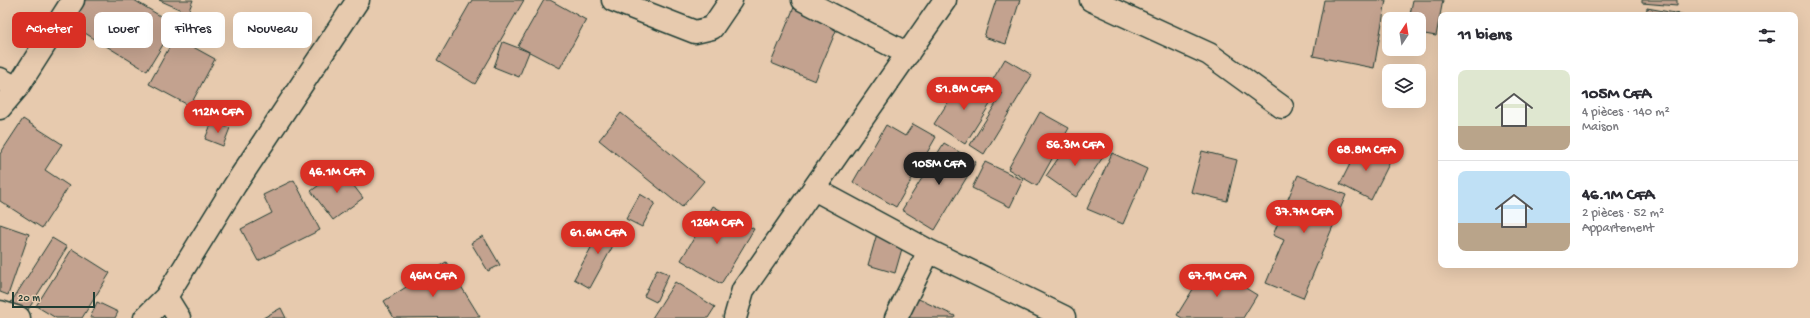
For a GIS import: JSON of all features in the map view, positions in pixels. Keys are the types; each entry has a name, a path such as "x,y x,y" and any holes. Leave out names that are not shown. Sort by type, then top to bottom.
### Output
{"street":[{"path":"0,108 9,83 73,0"},
{"path":"613,0 695,32 712,28 731,0"},
{"path":"803,0 908,54"},
{"path":"735,318 743,290 945,0"},
{"path":"1091,0 1209,54 1282,107"},
{"path":"145,318 166,298 235,185 353,2"},
{"path":"814,189 929,251 1064,317"},
{"path":"896,318 929,251"},
{"path":"166,298 179,318"},
{"path":"0,312 19,318"}],"building":[{"path":"74,0 134,0 161,16 161,48 147,71 109,48 153,48 153,12 94,12 94,39 86,34 86,12 66,12"},
{"path":"159,0 193,0 188,12"},
{"path":"472,0 524,0 475,84 437,61"},
{"path":"544,0 550,0 586,20 560,68 518,46"},
{"path":"797,0 843,14 815,81 771,63"},
{"path":"996,0 1020,0 1006,44 984,37"},
{"path":"1324,0 1386,0 1384,12 1382,12 1382,23 1374,68 1313,56"},
{"path":"1413,0 1443,0 1441,12 1438,12 1436,36 1426,34 1426,12 1410,12"},
{"path":"1642,0 1677,0 1677,6 1642,3"},
{"path":"1647,8 1669,12 1646,12"},
{"path":"503,42 529,52 519,77 494,67"},
{"path":"169,48 195,48 215,59 190,106 149,84"},
{"path":"1005,59 1032,75 984,154 970,145 1002,94 989,86"},
{"path":"963,79 994,98 965,144 934,124"},
{"path":"1040,112 1069,128 1037,186 1008,169"},
{"path":"621,113 704,181 682,207 599,140"},
{"path":"23,119 62,144 45,170 69,186 42,228 0,201 0,154"},
{"path":"212,122 230,128 223,146 205,139"},
{"path":"913,124 936,137 896,207 853,182 886,125 905,136"},
{"path":"1073,137 1103,157 1076,197 1046,176"},
{"path":"944,143 976,162 935,230 902,210"},
{"path":"1360,144 1391,160 1371,200 1340,184"},
{"path":"1202,151 1237,160 1227,201 1191,192"},
{"path":"1112,153 1147,169 1123,224 1087,209"},
{"path":"985,162 1023,180 1010,207 972,188"},
{"path":"341,169 363,198 333,220 311,191"},
{"path":"1298,175 1346,195 1303,298 1266,283 1284,240 1273,235"},
{"path":"294,180 320,230 258,261 241,229 272,213 263,195"},
{"path":"640,194 655,203 642,227 626,219"},
{"path":"713,206 754,229 721,284 681,260"},
{"path":"605,222 621,231 590,288 574,279"},
{"path":"0,224 29,234 8,295 0,292"},
{"path":"878,230 905,238 895,273 868,265"},
{"path":"483,236 500,265 488,271 471,243"},
{"path":"52,238 67,247 26,313 10,304"},
{"path":"72,249 110,273 82,318 56,318 36,306"},
{"path":"446,262 480,317 394,318 384,301"},
{"path":"1208,265 1257,295 1243,318 1182,318 1177,315"},
{"path":"657,269 669,274 656,302 644,296"},
{"path":"675,282 715,307 708,318 652,318"},
{"path":"908,294 955,316 954,318 897,318"},
{"path":"97,302 118,312 115,318 90,318"},
{"path":"281,308 286,318 263,318"}]}
